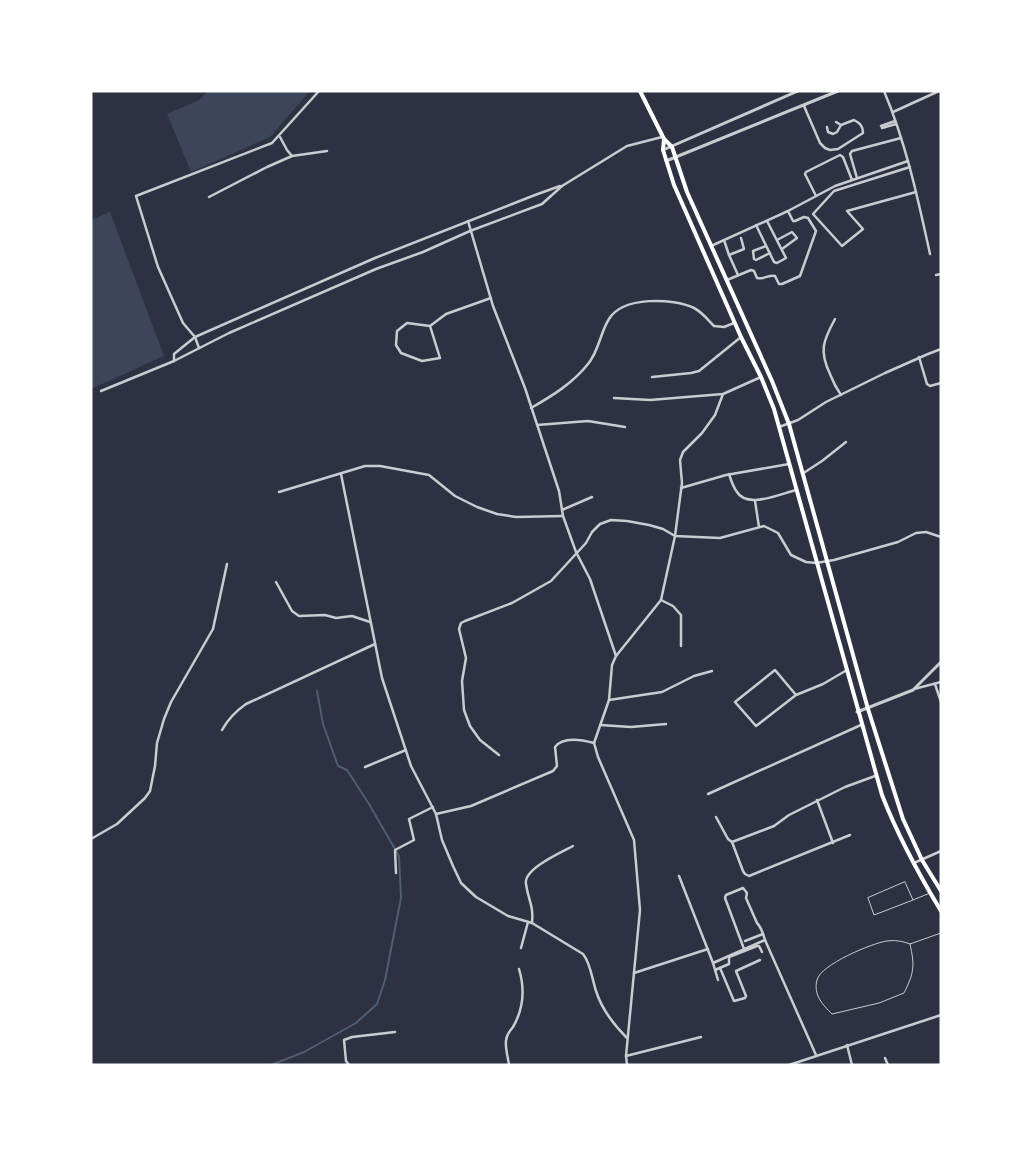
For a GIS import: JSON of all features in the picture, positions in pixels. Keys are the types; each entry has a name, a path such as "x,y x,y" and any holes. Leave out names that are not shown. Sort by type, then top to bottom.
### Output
{"main road":[{"path":"640,91 663,138 672,146 687,192 772,381 789,424 868,708 903,820 922,860 941,891"},
{"path":"663,138 663,150 674,185 774,409 875,776 894,825 913,863 941,911"}],"street":[{"path":"199,348 195,337 183,323 158,267 136,196 272,143 319,91"},
{"path":"663,150 798,91"},
{"path":"666,160 838,91"},
{"path":"884,91 893,112 910,167 930,254"},
{"path":"893,112 939,91"},
{"path":"804,106 820,143 825,148 830,150 838,149 863,133 859,122 854,120 841,126 833,134 828,132 827,127"},
{"path":"836,122 841,126"},
{"path":"882,127 896,122"},
{"path":"280,136 292,156"},
{"path":"101,391 368,273 542,204 562,186 627,146 663,138"},
{"path":"857,178 850,154 852,151 901,138"},
{"path":"208,197 292,156 327,151"},
{"path":"816,196 805,174 806,172 840,155 843,157 852,180"},
{"path":"711,246 852,180 908,161"},
{"path":"910,167 834,191 814,214 842,246 863,229 847,212 916,192"},
{"path":"174,360 174,354 195,337 375,258 562,186"},
{"path":"726,280 751,270 761,279 772,275 775,276 779,284 800,276 816,231 808,218 804,217 795,222 788,211"},
{"path":"756,225 774,262 777,263 786,258 767,220"},
{"path":"468,221 491,298 525,388 559,492 563,516 576,552 590,579 616,656"},
{"path":"777,240 792,232 798,238 782,249"},
{"path":"729,255 744,249 740,238"},
{"path":"724,240 738,275"},
{"path":"766,246 753,251 754,259 756,260 770,253"},
{"path":"936,275 941,274"},
{"path":"430,326 440,358 422,362 401,353 396,345 396,331 407,323 430,326 446,314 491,298"},
{"path":"531,408 574,379 589,363 609,319 618,310 636,303 674,302 695,309 706,316 714,326 724,327 736,322"},
{"path":"835,319 824,342 822,355 836,389 841,395"},
{"path":"652,376 699,371 741,337"},
{"path":"779,427 789,424 826,402 919,357 941,349"},
{"path":"919,357 926,384 930,386 941,383"},
{"path":"614,398 650,400 723,394 761,377"},
{"path":"627,1065 627,1039 640,910 634,840 598,757 594,743 609,700 612,665 616,656 661,600 675,536 681,488 680,460 683,452 702,433 715,415 723,394"},
{"path":"537,426 588,421 625,427"},
{"path":"802,474 846,442"},
{"path":"681,488 729,474 789,464"},
{"path":"279,492 365,466 380,466 429,475 455,496 497,514 516,517 563,516"},
{"path":"340,474 382,678 411,766 436,814 442,840 461,883 476,897 508,916 530,922 583,954 587,959 596,992 603,1008 612,1023 627,1039"},
{"path":"729,474 737,493 746,500 755,501 796,490"},
{"path":"562,510 592,497"},
{"path":"755,501 759,528"},
{"path":"499,755 480,740 470,726 464,710 462,681 466,658 459,629 461,624 512,603 551,580 586,543 592,532 600,524 611,520 627,521 663,529 675,536 720,538 764,526 778,533 791,555 806,562 816,563 898,542 916,532 926,532 941,537"},
{"path":"91,839 117,824 150,791 157,743 164,719 171,702 213,629 227,564"},
{"path":"276,582 292,611 299,616 326,615 336,618 352,616 370,622"},
{"path":"661,600 673,606 681,614 681,646"},
{"path":"222,730 233,715 246,704 375,644"},
{"path":"913,690 941,662"},
{"path":"796,695 775,670 735,702 756,726 796,695 823,684 847,670"},
{"path":"609,700 662,692 694,676 712,671"},
{"path":"857,712 913,690 941,682"},
{"path":"935,684 941,702"},
{"path":"600,725 631,727 666,724"},
{"path":"708,794 861,725"},
{"path":"436,814 470,806 552,771 557,766 555,747 559,743 577,739 594,743"},
{"path":"365,767 406,750"},
{"path":"732,842 774,826 789,815 850,784 875,776"},
{"path":"817,800 833,842"},
{"path":"396,873 395,850 414,840 409,819 433,807"},
{"path":"716,817 728,839 732,842 743,871 749,876 850,835"},
{"path":"521,948 533,911 525,880 528,875 546,860 573,846"},
{"path":"913,863 941,850"},
{"path":"679,876 708,949 718,980"},
{"path":"744,949 725,898 743,888 816,1055"},
{"path":"745,941 763,934"},
{"path":"713,963 765,940"},
{"path":"715,970 729,964 729,957 757,946 759,946 762,952"},
{"path":"634,973 708,949"},
{"path":"720,968 734,1001 746,996 736,971 760,960"},
{"path":"509,1065 506,1041 508,1032 513,1026 521,1007 523,992 520,969"},
{"path":"789,1065 941,1015"},
{"path":"349,1065 346,1061 344,1040 352,1037 395,1032"},
{"path":"626,1056 701,1037"},
{"path":"847,1047 852,1065"},
{"path":"885,1058 888,1065"}],"lane":[{"path":"912,900 905,882 868,898 874,915 930,893"},
{"path":"910,944 914,963 912,977 904,993 880,1003 832,1014 820,1001 816,990 816,979 826,968 848,955 885,941 900,940 910,944 941,933"}],"shaded area":[{"path":"208,91 310,91 270,137 191,172 167,114 199,100"},
{"path":"110,212 164,356 91,389 91,220"}],"waterway":[{"path":"271,1065 304,1052 356,1023 377,1004 385,980 401,898 399,856 347,770 338,766 323,724 317,691"}]}
